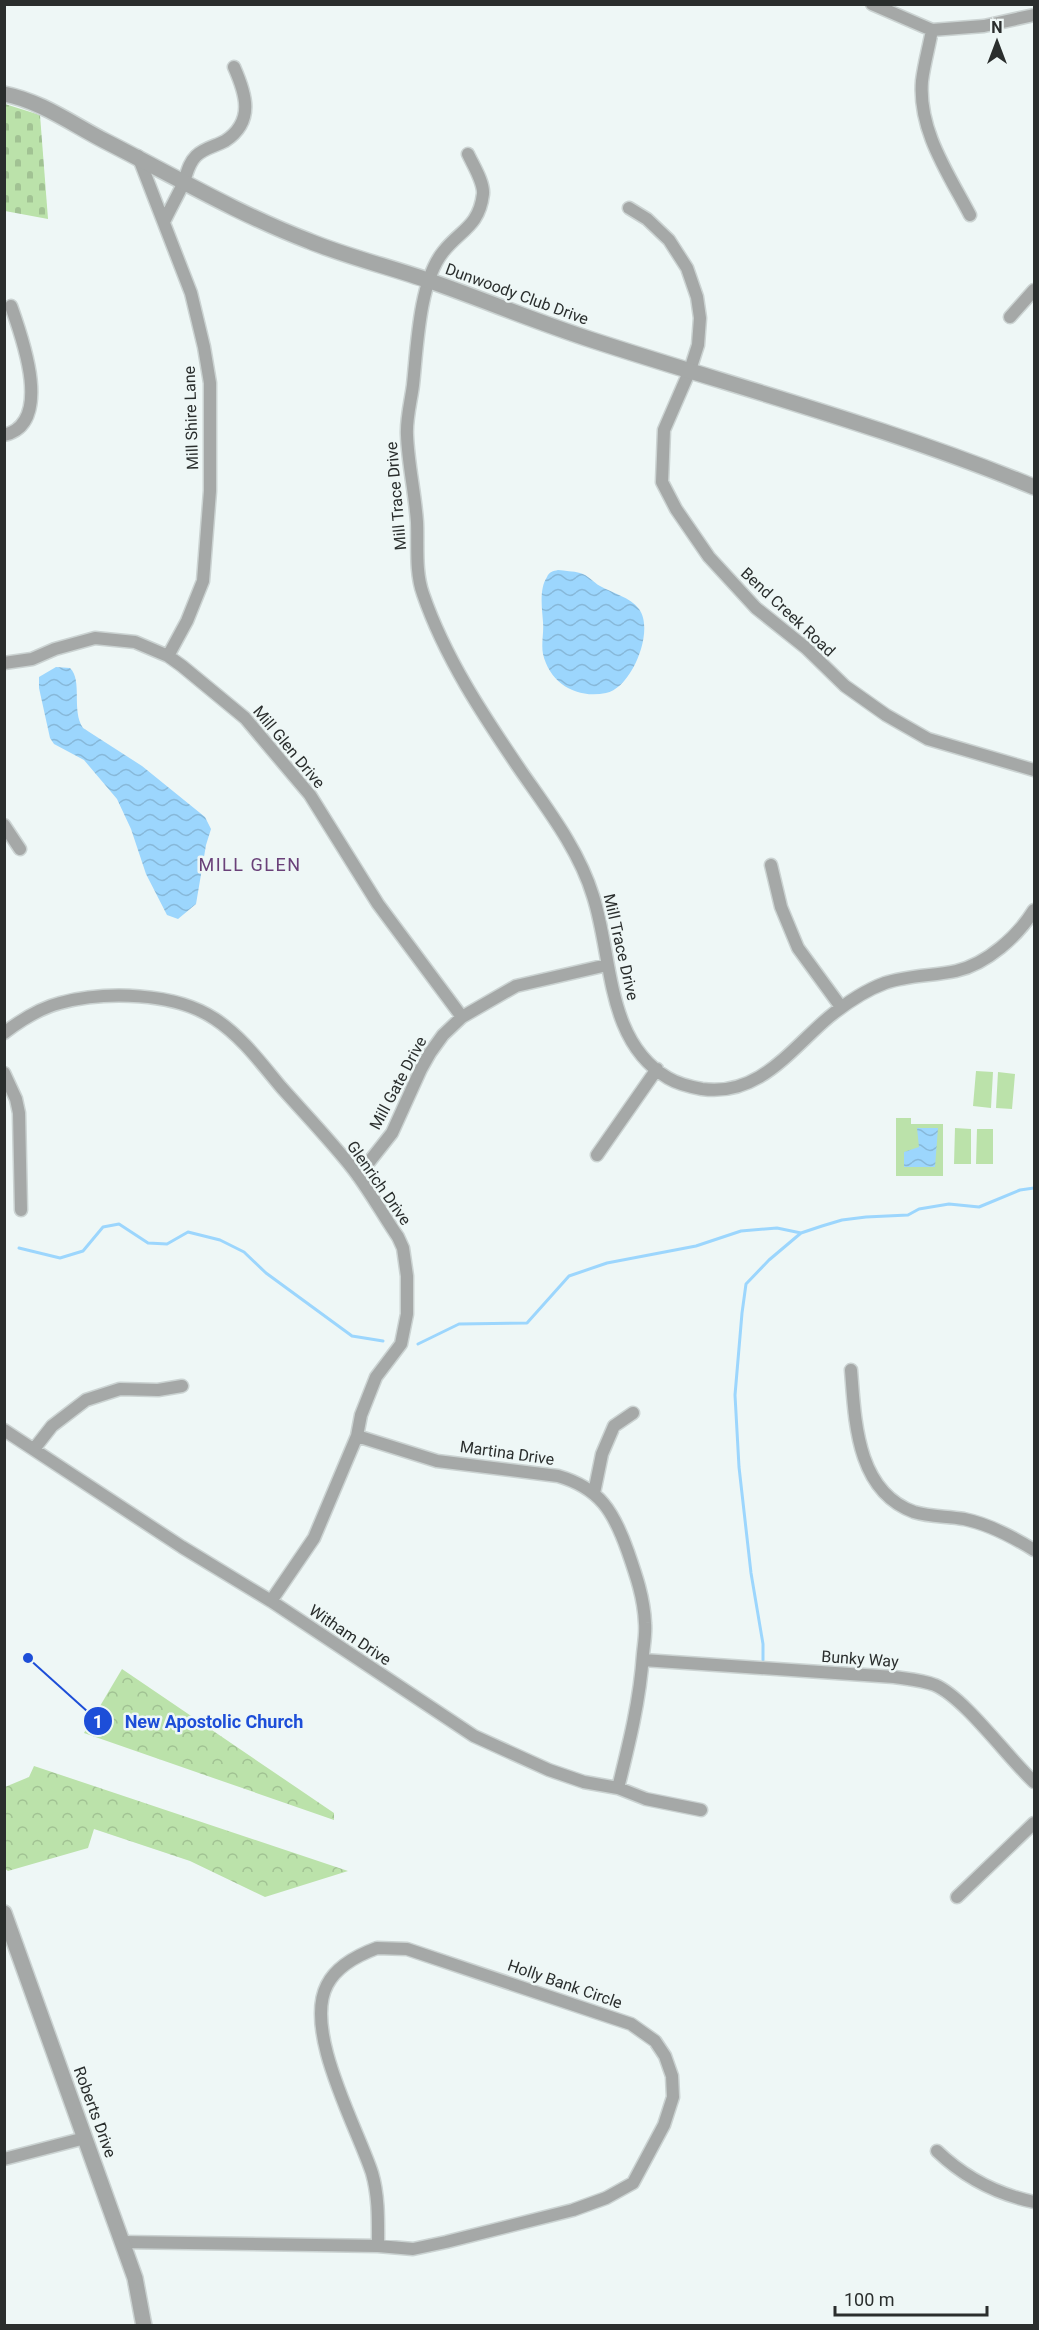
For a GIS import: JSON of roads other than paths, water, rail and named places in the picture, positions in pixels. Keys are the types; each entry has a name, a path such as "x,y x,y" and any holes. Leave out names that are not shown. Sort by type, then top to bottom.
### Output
{"street":[{"path":"872,4 932,30 984,26 1035,15"},
{"path":"932,30 922,80 925,118 934,146 970,215"},
{"path":"164,222 184,182 187,169 196,156 227,139 242,122 246,109 246,96 234,67"},
{"name":"Dunwoody Club Drive","path":"4,94 18,97 41,107 138,156 239,212 312,243 429,281 591,340 690,370 974,464 1035,487"},
{"name":"Mill Trace Drive","path":"468,154 484,189 478,214 463,233 442,252 429,281 422,310 407,433 417,519 420,588 434,625 461,680 556,821 593,895 607,965 620,1012 634,1047 643,1058 669,1079 690,1087 728,1090 745,1086 774,1068 841,1007 886,983 969,967 1001,947 1035,910"},
{"name":"Mill Shire Lane","path":"138,156 191,293 210,383 210,491 203,581 187,621 168,656"},
{"name":"Bend Creek Road","path":"629,208 647,219 669,240 687,268 697,297 700,318 698,345 690,370 664,430 662,482 676,509 709,557 733,586 763,614 806,648 845,686 886,715 928,739 1035,770"},
{"path":"1010,317 1035,290"},
{"path":"4,435 18,430 29,413 31,376 29,358 11,306"},
{"name":"Mill Glen Drive","path":"4,663 32,659 95,638 135,642 168,656 245,718 310,795 378,904 462,1017"},
{"path":"4,825 20,849"},
{"path":"771,865 782,908 798,948 841,1007"},
{"name":"Mill Gate Drive","path":"358,1176 392,1133 430,1053 443,1035 462,1017 516,986 607,965"},
{"name":"Glenrich Drive","path":"4,1033 37,1012 58,1003 86,997 153,998 184,1003 214,1018 252,1053 358,1176 403,1248 407,1276 407,1314 400,1344 376,1377 357,1436 314,1538 271,1601"},
{"path":"597,1155 657,1070"},
{"path":"4,1073 16,1099 19,1113 21,1210"},
{"path":"851,1370 856,1431 870,1472 881,1489 914,1512 963,1519 986,1526 1035,1550"},
{"path":"34,1449 52,1426 86,1400 120,1389 158,1390 182,1386"},
{"path":"594,1493 602,1454 614,1426 633,1413"},
{"name":"Witham Drive","path":"4,1430 182,1547 271,1601 407,1694 474,1736 549,1770 584,1782 618,1788 646,1799 701,1810"},
{"name":"Martina Drive","path":"357,1436 437,1461 558,1476 571,1480 603,1501 619,1527 635,1572 646,1624 636,1717 618,1788"},
{"name":"Bunky Way","path":"643,1660 894,1677 936,1685 952,1696 1035,1782"},
{"path":"957,1898 1035,1823"},
{"name":"Roberts Drive","path":"4,1913 135,2278 144,2325"},
{"name":"Holly Bank Circle","path":"122,2242 378,2246 413,2249 573,2210 606,2198 633,2183 664,2125 673,2097 672,2076 665,2056 655,2041 631,2024 407,1949 377,1948 342,1967 327,1985 321,2002 320,2027 329,2061 372,2174 377,2195 378,2246"},
{"path":"4,2158 85,2138"},
{"path":"937,2151 967,2177 1010,2196 1035,2202"}],"water":[{"path":"558,570 586,575 600,586 631,601 639,609 643,618 644,630 638,657 632,670 616,689 595,694 575,691 558,681 547,665 542,650 542,593 548,575"},
{"path":"56,667 70,668 74,674 78,713 83,728 142,766 205,817 211,829 196,904 178,919 167,915 146,874 131,829 117,799 84,760 54,744 50,738 39,688 39,677"},
{"path":"917,1128 938,1128 935,1167 904,1167 904,1152 919,1147"}],"waterway":[{"path":"763,1660 763,1644 751,1573 739,1467 735,1395 746,1284 769,1260 801,1233 842,1220 908,1215 919,1209 949,1204 979,1207 1020,1190 1034,1188"},
{"path":"19,1248 60,1258 83,1251 103,1227 119,1224 148,1243 167,1244 188,1232 220,1240 244,1252 266,1273 352,1336 383,1341"},
{"path":"418,1344 459,1324 527,1323 569,1276 607,1263 696,1246 741,1231 777,1228 801,1233"}],"place":[{"name":"New Apostolic Church","path":"28,1658"}],"district":[{"name":"MILL GLEN","path":"250,864"}]}
